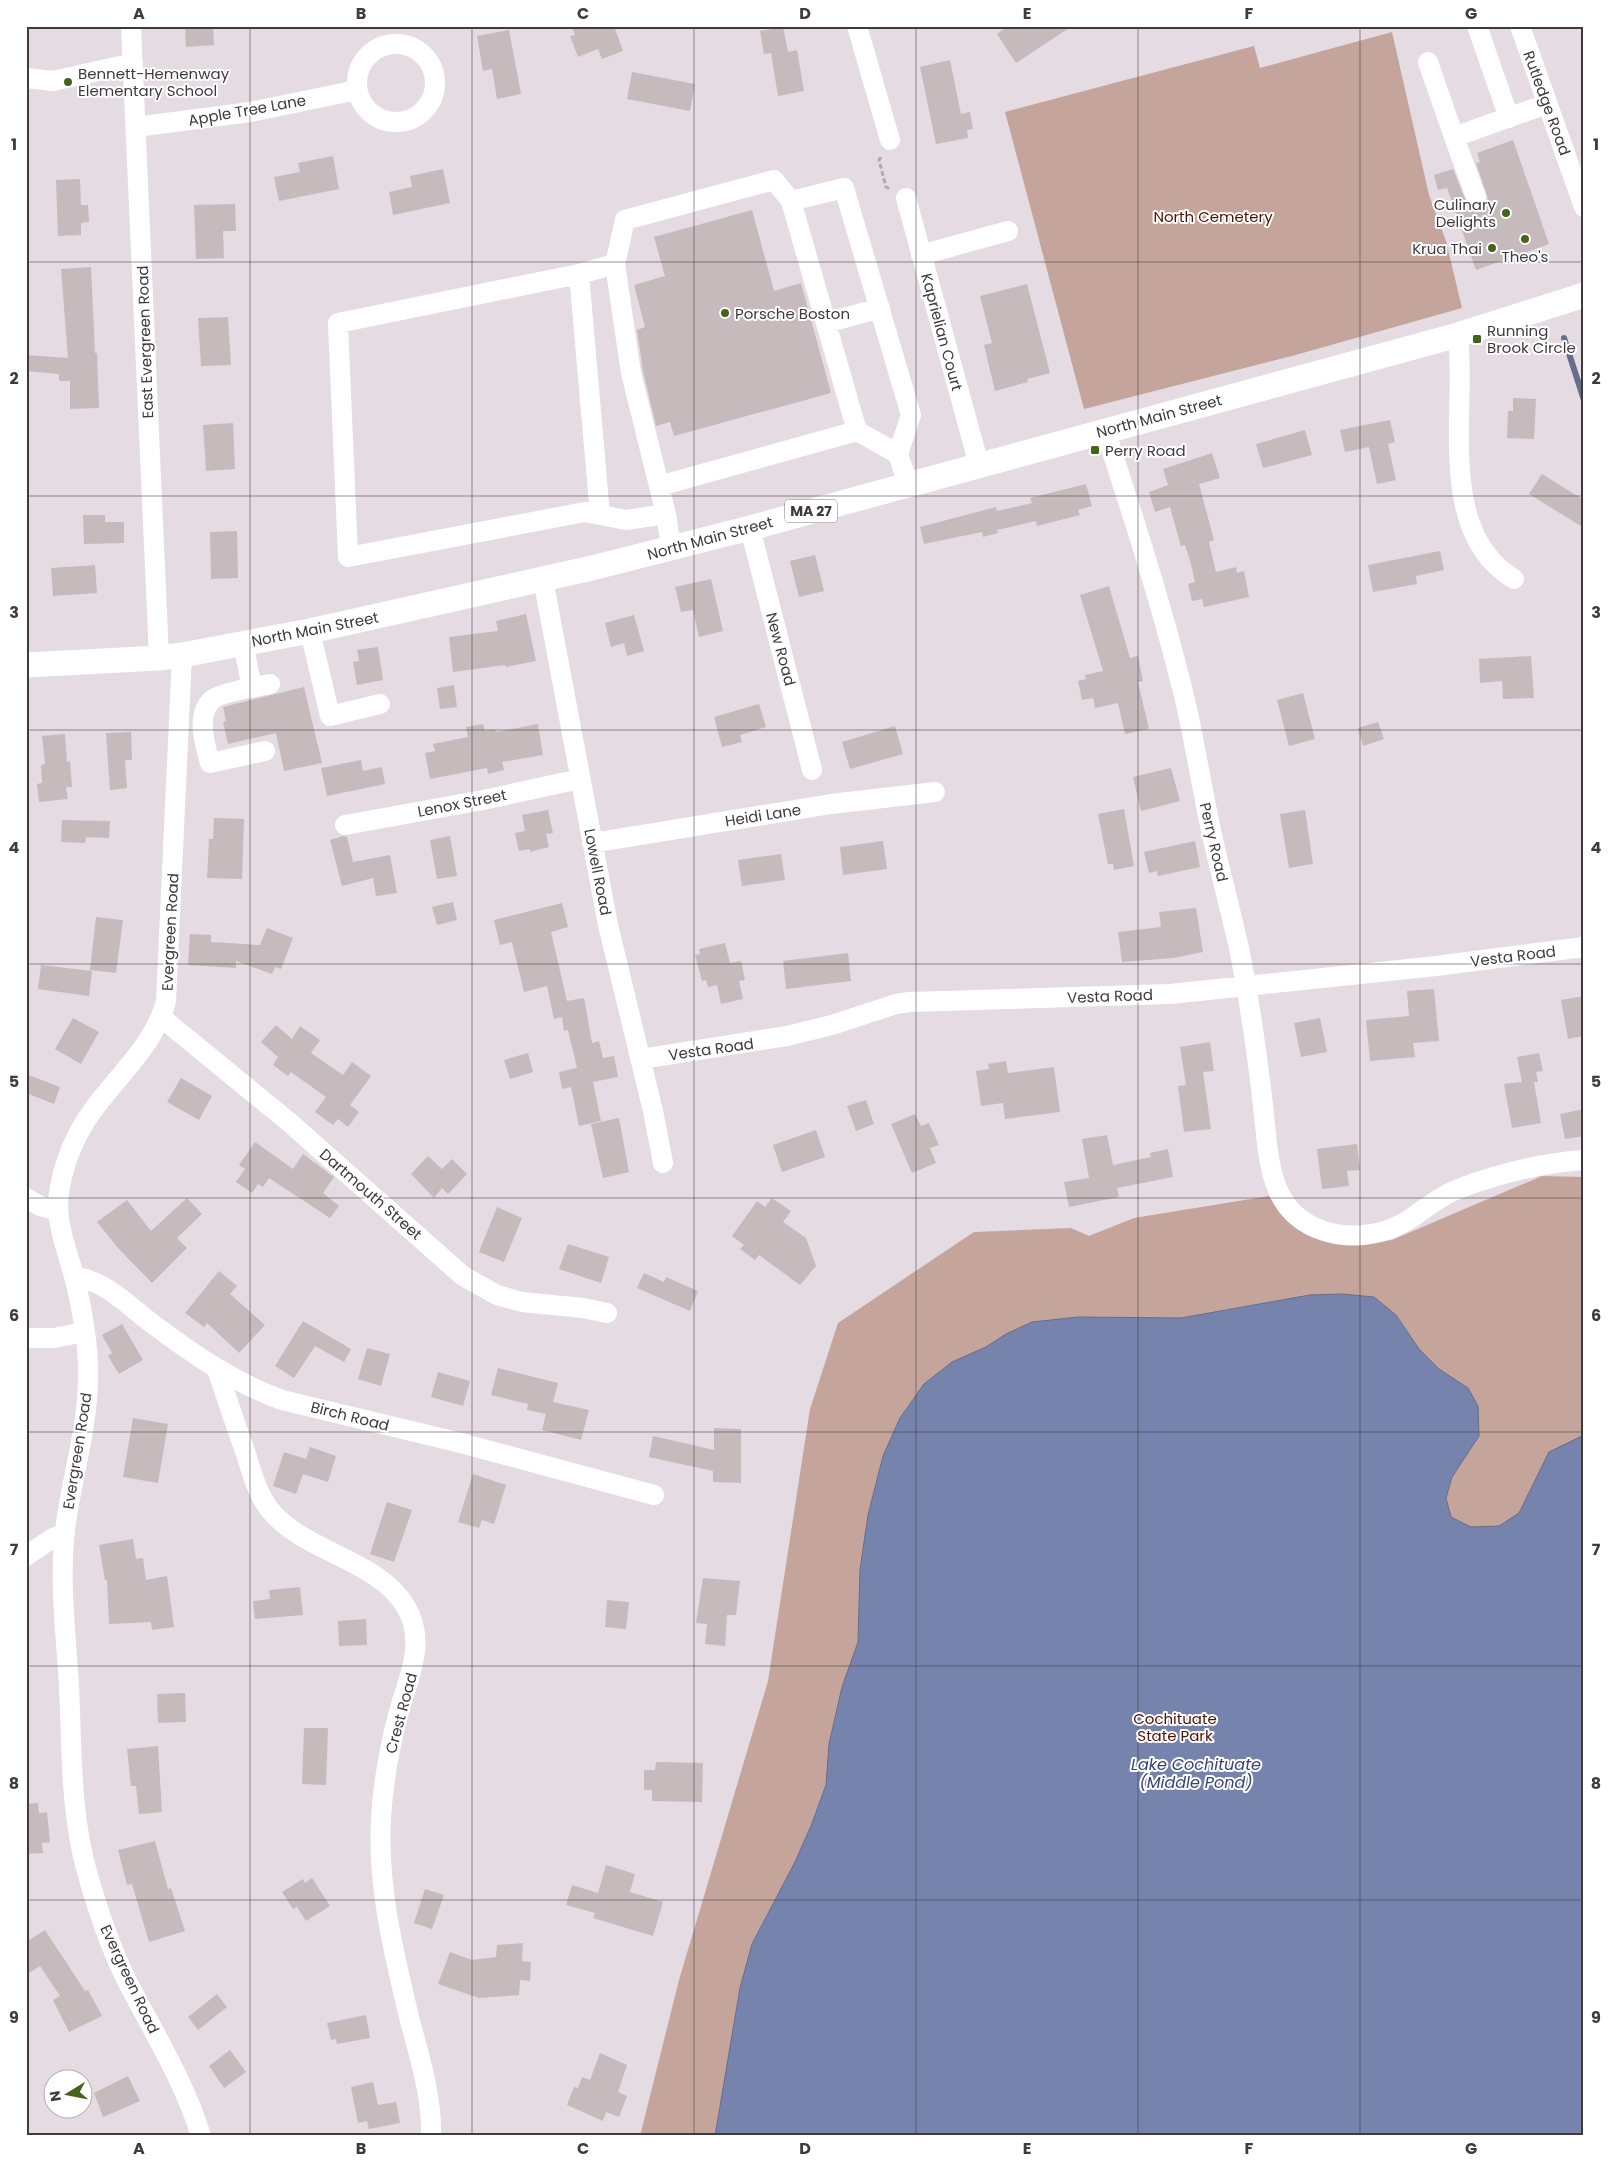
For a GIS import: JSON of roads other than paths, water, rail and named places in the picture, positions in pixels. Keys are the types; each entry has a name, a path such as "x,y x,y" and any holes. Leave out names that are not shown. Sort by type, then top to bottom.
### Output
{"main road":[{"name":"North Main Street","path":"26,665 170,656 310,631 543,579 750,528 1458,335 1584,295"}],"street":[{"name":"East Evergreen Road","path":"131,26 170,656"},
{"path":"857,26 890,140"},
{"path":"1477,26 1509,118"},
{"name":"Rutledge Road","path":"1520,26 1547,104 1580,184 1584,207"},
{"path":"1428,62 1476,197"},
{"path":"26,78 53,81 133,64"},
{"name":"Apple Tree Lane","path":"136,127 223,116 357,90"},
{"path":"1454,137 1547,104"},
{"path":"672,548 666,514 631,372 615,264 625,220 774,180 791,201 857,431 898,454"},
{"path":"791,201 844,188 911,414 898,454 908,484"},
{"name":"Kaprielian Court","path":"906,198 979,465"},
{"path":"921,255 1008,231"},
{"path":"615,264 579,274 338,323 348,557 585,512 626,520 666,514"},
{"path":"579,274 600,515"},
{"path":"826,323 880,308"},
{"path":"1458,335 1461,368 1458,437 1464,496 1474,533 1481,548 1495,566 1514,579"},
{"name":"Perry Road","path":"1105,430 1150,574 1185,701 1213,842 1246,985 1260,1072 1271,1166 1283,1200 1289,1209 1304,1222 1336,1234 1360,1235 1380,1232 1399,1226 1457,1189 1540,1166 1584,1160"},
{"path":"659,486 857,431"},
{"name":"New Road","path":"750,528 812,770"},
{"name":"Lowell Road","path":"543,579 592,843 663,1163"},
{"path":"310,631 330,716 380,704"},
{"path":"243,643 261,686 213,699 206,709 202,728 205,746 210,763 265,751"},
{"name":"Evergreen Road","path":"170,656 168,986 162,1018 152,1036 92,1111 77,1136 67,1161 60,1188 57,1211 66,1253 74,1276 84,1332 88,1374 82,1443 65,1533 64,1584 76,1815 79,1840 98,1908 116,1958 178,2077 201,2136"},
{"name":"Lenox Street","path":"345,825 475,802 580,779"},
{"name":"Heidi Lane","path":"592,843 831,804 935,792"},
{"name":"Vesta Road","path":"641,1059 787,1036 832,1025 896,1004 909,1002 1151,995 1436,966 1584,947"},
{"name":"Dartmouth Street","path":"162,1018 284,1117 463,1276 486,1290 522,1302 582,1308 607,1313"},
{"path":"26,1198 40,1206 57,1211"},
{"name":"Birch Road","path":"74,1276 89,1279 115,1293 152,1324 217,1369 258,1391 282,1400 458,1442 654,1495"},
{"path":"26,1338 54,1338 84,1332"},
{"name":"Crest Road","path":"217,1369 253,1476 270,1510 305,1538 382,1580 396,1592 407,1607 414,1625 416,1644 414,1666 398,1716 384,1784 381,1817 381,1871 393,1950 424,2076 429,2103 431,2136"},
{"path":"26,1556 51,1539 65,1533"}],"water":[{"name":"Lake Cochituate (Middle Pond)","path":"1342,1294 1374,1297 1396,1315 1419,1349 1439,1369 1468,1388 1478,1406 1479,1436 1452,1477 1446,1498 1451,1517 1471,1527 1499,1526 1519,1513 1549,1452 1584,1435 1584,2136 715,2136 740,1988 752,1944 795,1862 826,1785 829,1744 842,1687 858,1642 860,1570 868,1515 883,1456 900,1418 924,1384 952,1362 986,1347 1006,1334 1032,1322 1078,1317 1181,1318 1310,1295"}],"waterway":[{"path":"1564,338 1584,400"}],"place":[{"name":"Bennett-Hemenway Elementary School","path":"68,82"},
{"name":"Culinary Delights","path":"1506,213"},
{"name":"Theo's","path":"1525,239"},
{"name":"Krua Thai","path":"1492,248"},
{"name":"Porsche Boston","path":"725,313"},
{"name":"Running Brook Circle","path":"1477,339"},
{"name":"Perry Road","path":"1095,450"}],"park label":[{"name":"North Cemetery","path":"1213,216"},
{"name":"Cochituate State Park","path":"1175,1726"}]}
